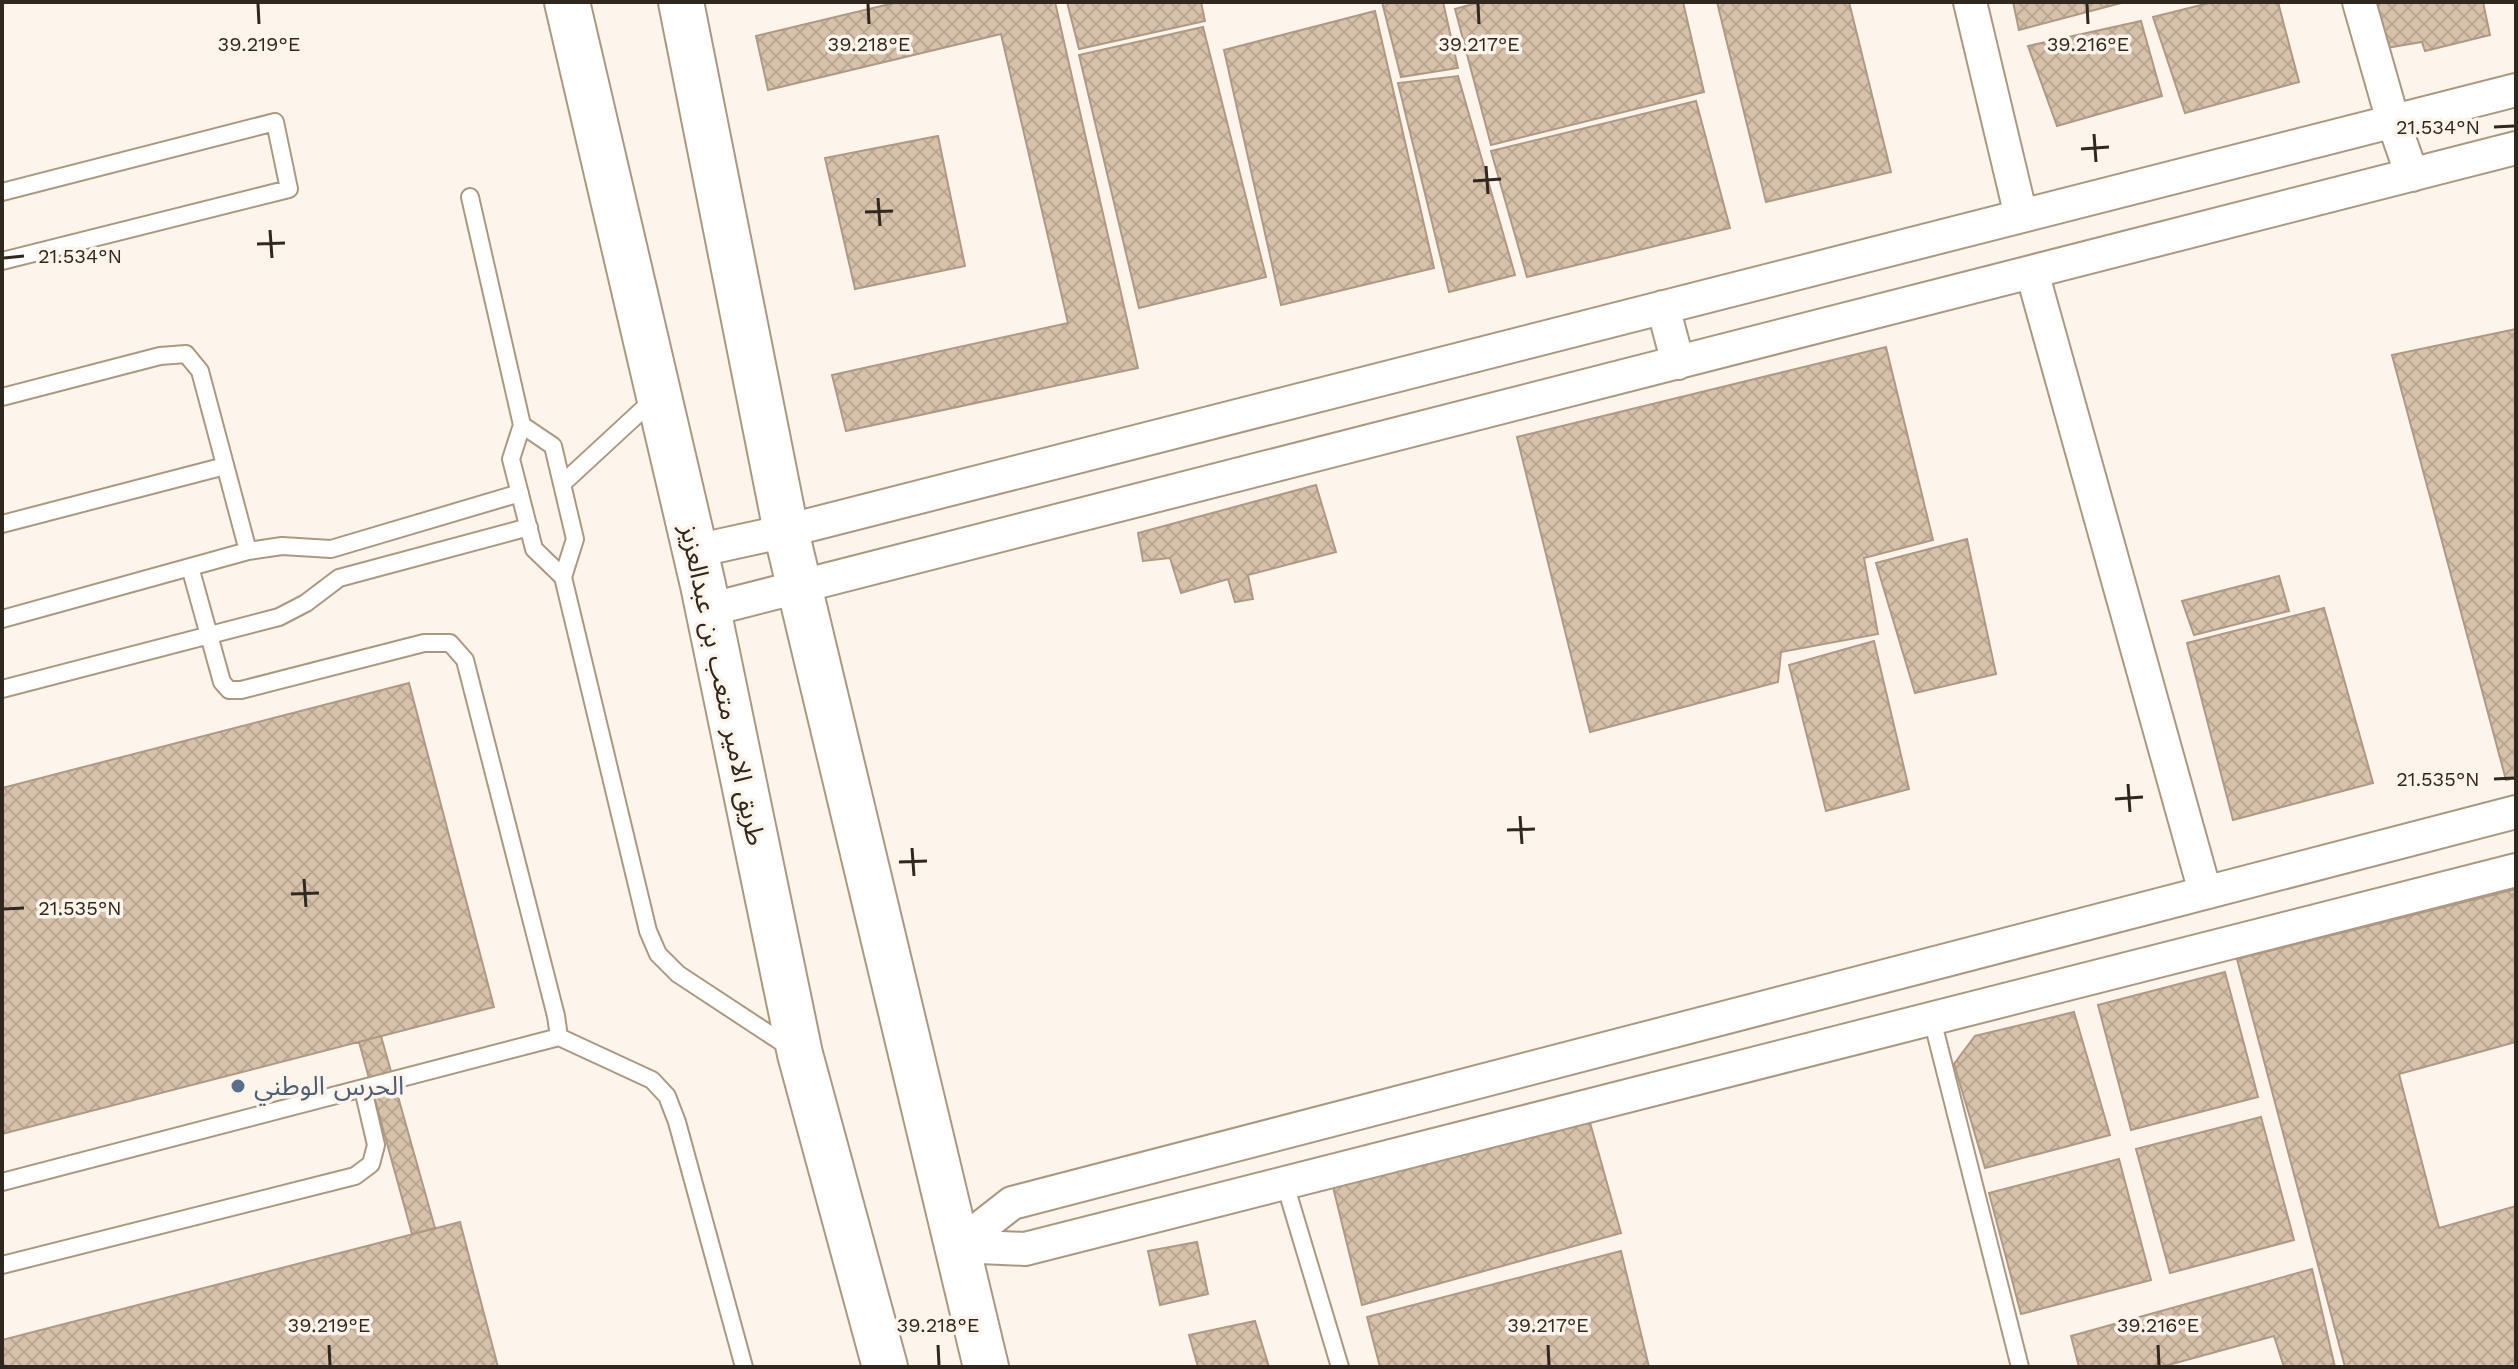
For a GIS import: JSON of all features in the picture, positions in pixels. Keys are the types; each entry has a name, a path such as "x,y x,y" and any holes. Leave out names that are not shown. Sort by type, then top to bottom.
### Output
{"main road":[{"name":"طريق الامير متعب بن عبدالعزيز","path":"567,2 695,551 800,1054 885,1367"},
{"path":"681,2 786,531 986,1367"}],"street":[{"path":"1970,2 2021,216"},
{"path":"2359,2 2412,175"},
{"path":"695,551 786,531 2516,90"},
{"path":"708,610 2516,148"},
{"path":"2032,272 2205,892"},
{"path":"1663,307 1678,363"},
{"path":"957,1246 1012,1203 2516,812"},
{"path":"957,1246 1025,1249 2516,870"},
{"path":"1804,997 1816,1048"}],"lane":[{"path":"2,192 275,122 289,189 2,261"},
{"path":"470,197 522,425 511,459 534,549 563,577"},
{"path":"2,397 160,356 186,354 200,371 248,551"},
{"path":"562,484 659,395"},
{"path":"522,425 553,446 575,539 563,577 648,931 658,954 678,974 800,1054"},
{"path":"2,524 225,466"},
{"path":"2,619 248,551 282,546 331,549 520,493"},
{"path":"2,689 279,617 306,603 339,578 529,527"},
{"path":"331,549 339,578"},
{"path":"190,567 222,682 229,690 241,690 424,643 450,643 458,651 465,660 559,1037"},
{"path":"1932,1019 2020,1367"},
{"path":"2,1182 559,1037 652,1080 667,1096 677,1122 744,1367"},
{"path":"2,1265 355,1176 371,1164 376,1145 363,1089"},
{"path":"1285,1184 1340,1367"}],"building":[{"path":"898,2 1055,2 1138,368 846,431 832,375 1068,323 1001,34 768,90 756,36"},
{"path":"1067,2 1201,2 1205,21 1079,49"},
{"path":"1382,2 1443,2 1458,68 1401,77"},
{"path":"1480,2 1683,2 1704,92 1491,145 1455,9"},
{"path":"1717,2 1849,2 1891,172 1766,202"},
{"path":"2013,2 2125,2 2019,30"},
{"path":"2213,2 2278,2 2299,82 2185,113 2153,17"},
{"path":"2374,2 2483,2 2490,35 2425,51 2422,42 2386,48"},
{"path":"1375,11 1434,268 1281,305 1224,50"},
{"path":"2141,21 2162,96 2057,126 2028,46"},
{"path":"1203,27 1266,277 1139,308 1079,55"},
{"path":"1458,76 1515,275 1449,292 1398,83"},
{"path":"1696,101 1730,228 1527,277 1491,151"},
{"path":"938,136 965,266 855,289 825,158"},
{"path":"2516,329 2516,778 2506,780 2392,355"},
{"path":"1886,347 1933,540 1864,558 1878,634 1781,652 1778,682 1590,732 1517,437"},
{"path":"1316,485 1336,552 1248,575 1253,599 1235,602 1228,579 1181,593 1170,558 1143,561 1138,533"},
{"path":"1967,539 1996,674 1915,693 1876,563"},
{"path":"2279,576 2289,611 2194,635 2182,601"},
{"path":"2324,608 2373,783 2233,820 2187,643"},
{"path":"1874,641 1909,789 1826,811 1789,665"},
{"path":"409,683 494,1007 2,1134 2,788"},
{"path":"2516,889 2516,1042 2399,1074 2439,1228 2516,1206 2516,1367 2345,1367 2237,959"},
{"path":"2225,972 2258,1097 2131,1130 2098,1005"},
{"path":"2074,1012 2110,1135 1985,1168 1954,1064 1975,1036"},
{"path":"381,1036 435,1228 412,1234 359,1042"},
{"path":"2261,1117 2294,1240 2170,1273 2136,1149"},
{"path":"1589,1119 1621,1233 1362,1305 1332,1183"},
{"path":"2119,1159 2151,1280 2021,1314 1989,1193"},
{"path":"460,1222 498,1367 2,1367 2,1340"},
{"path":"1197,1242 1208,1294 1160,1305 1148,1251"},
{"path":"1621,1251 1649,1367 1380,1367 1367,1317"},
{"path":"2312,1269 2335,1367 2284,1367 2274,1336 2161,1367 2079,1367 2071,1336"},
{"path":"1255,1321 1269,1367 1198,1367 1189,1335"}],"place":[{"name":"الحرس الوطني","path":"238,1086"}]}
